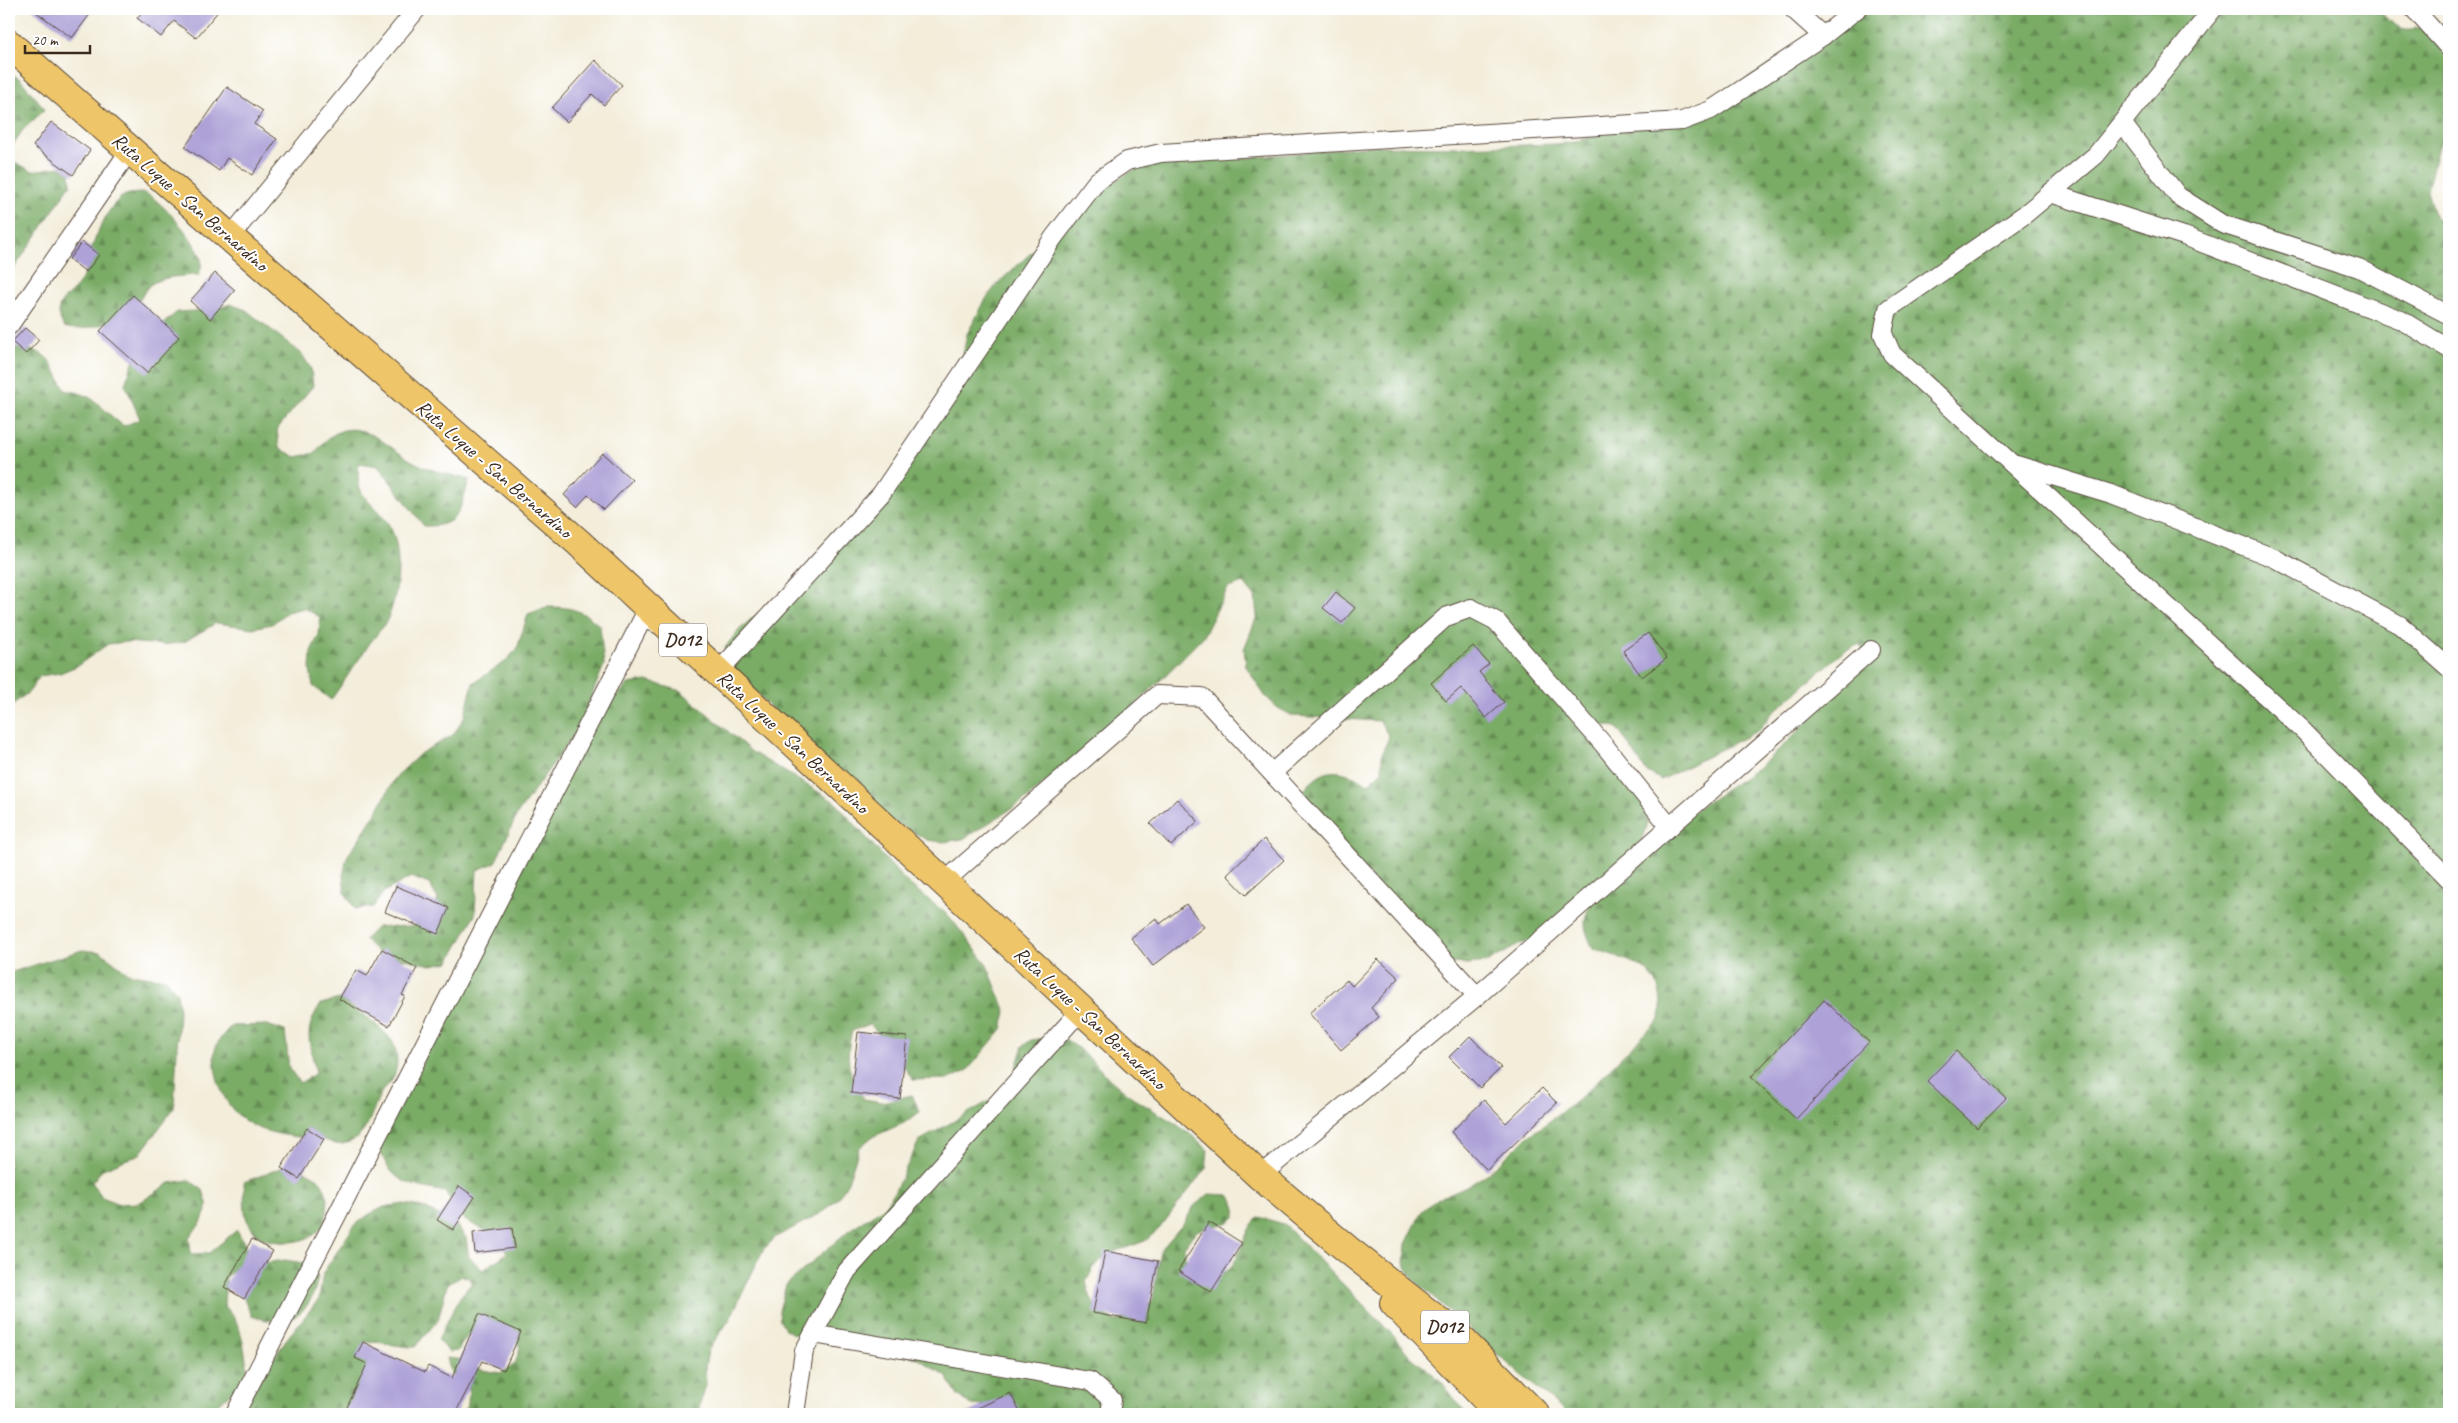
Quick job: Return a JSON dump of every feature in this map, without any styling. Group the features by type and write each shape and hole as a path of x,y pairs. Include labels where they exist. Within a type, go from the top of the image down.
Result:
{"main road":[{"name":"Ruta Luque - San Bernardino","path":"9,44 579,543 1260,1176 1347,1250"},
{"name":"D012","path":"1347,1250 1438,1351 1500,1414"},
{"name":"D012","path":"1347,1250 1460,1338 1535,1414"}],"street":[{"path":"230,237 417,9"},
{"path":"1793,9 1823,36"},
{"path":"718,672 881,494 1054,237 1097,181 1127,161 1162,153 1682,121 1711,110 1823,36 1857,9"},
{"path":"2213,9 2096,155 2024,215 1888,310 1883,334 1892,354 2304,731 2449,879"},
{"path":"2414,9 2449,48"},
{"path":"2122,123 2178,196 2222,224 2359,268 2449,315"},
{"path":"9,326 123,160 127,147"},
{"path":"2050,193 2184,236 2401,320 2449,349"},
{"path":"2012,463 2111,494 2274,558 2400,625 2449,668"},
{"path":"1272,773 1446,617 1471,608 1496,621 1604,745 1670,827"},
{"path":"235,1414 642,618 672,630"},
{"path":"1260,1176 1478,996 1871,650"},
{"path":"944,882 1157,695 1202,697 1478,996"},
{"path":"794,1414 804,1351 847,1271 1072,1020 1086,1015"},
{"path":"813,1334 1090,1381 1112,1400 1110,1414"}],"green space":[{"path":"1840,9 2377,9 2390,21 2402,28 2412,29 2434,24 2444,27 2449,32 2447,134 2438,146 2427,191 2435,218 2449,223 2449,1414 1569,1414 1521,1375 1413,1279 1404,1263 1406,1244 1422,1211 1437,1199 1471,1184 1487,1174 1529,1136 1578,1100 1660,1019 1661,1001 1658,987 1653,977 1634,963 1593,948 1585,928 1585,922 1595,897 1694,811 1758,768 1786,743 1867,660 1860,644 1844,651 1771,714 1759,730 1661,780 1646,771 1617,727 1599,725 1614,760 1642,796 1646,805 1648,814 1647,826 1642,841 1553,934 1520,944 1488,962 1469,964 1434,959 1419,948 1395,920 1368,873 1340,857 1311,829 1304,813 1302,793 1317,777 1332,772 1349,774 1368,784 1382,771 1382,754 1389,737 1380,721 1293,716 1278,708 1265,696 1246,666 1244,649 1257,616 1255,597 1244,583 1228,588 1203,637 1136,705 1024,801 963,839 944,842 927,840 897,823 864,809 731,665 725,648 737,632 750,620 820,570 957,387 967,334 986,299 997,284 1101,189 1151,160 1191,156 1248,158 1367,146 1460,147 1556,144 1575,142 1647,122 1685,118 1796,48"},
{"path":"9,72 20,79 45,109 22,131 9,151"},
{"path":"9,159 32,171 60,167 70,173 71,184 9,276"},
{"path":"133,193 145,193 168,212 191,239 201,258 199,275 169,278 153,283 129,310 102,324 83,329 64,327 60,318 60,305 82,279 95,238 104,220 120,198"},
{"path":"230,304 246,310 302,354 311,369 313,386 277,429 279,448 296,457 315,453 329,438 342,431 355,429 368,433 420,465 469,480 457,515 452,520 436,526 424,526 378,466 359,463 358,474 361,490 387,522 396,543 398,556 397,583 392,608 386,621 331,700 313,686 310,669 311,651 319,635 320,617 304,608 287,612 272,624 253,628 216,623 184,642 164,645 126,642 108,644 77,666 60,673 40,676 29,692 9,707 9,347 32,350 46,357 55,369 65,390 84,395 98,403 124,426 140,419 125,384 137,351 148,337 177,312 213,310"},
{"path":"548,607 576,610 588,616 600,626 604,665 583,717 574,734 518,813 495,863 477,870 475,915 449,962 431,965 378,953 365,939 377,927 415,926 432,919 438,899 429,884 411,877 384,892 373,907 355,909 345,893 343,876 347,857 377,811 395,778 421,753 453,735 464,718 473,683 505,662 517,649 528,614"},
{"path":"647,681 681,691 752,752 835,802 904,880 949,916 986,963 1006,1012 1002,1029 967,1071 949,1079 913,1080 893,1050 870,1024 852,1031 849,1067 854,1083 864,1099 882,1102 912,1095 920,1112 904,1123 872,1137 859,1148 848,1182 838,1198 825,1211 776,1237 763,1250 730,1319 708,1350 705,1368 706,1385 697,1414 461,1414 468,1405 469,1387 452,1376 447,1358 466,1360 482,1370 501,1373 515,1364 520,1348 513,1331 494,1328 474,1330 463,1341 458,1351 449,1352 438,1339 460,1297 471,1284 471,1279 462,1276 447,1285 438,1320 415,1347 364,1342 371,1387 354,1391 346,1414 238,1414 285,1341 319,1299 323,1273 354,1226 368,1215 384,1207 404,1204 422,1207 455,1223 466,1238 469,1257 483,1270 507,1253 499,1237 466,1221 445,1192 411,1184 396,1176 389,1169 379,1147 602,711 628,684"},
{"path":"82,950 101,952 130,974 166,979 177,993 179,1011 174,1108 140,1154 103,1169 92,1182 102,1197 120,1204 139,1203 170,1183 189,1180 203,1190 208,1206 201,1223 189,1237 191,1254 209,1253 237,1230 246,1246 242,1263 226,1277 224,1305 231,1313 242,1336 248,1372 238,1388 206,1414 9,1414 9,973"},
{"path":"339,999 378,1026 391,1039 396,1053 397,1066 395,1074 377,1100 363,1131 351,1141 337,1144 320,1139 270,1132 256,1127 243,1119 232,1109 223,1095 215,1068 215,1049 225,1032 231,1026 267,1025 285,1031 289,1068 300,1083 316,1073 309,1037 311,1022 315,1013 321,1004"},
{"path":"1059,1036 1085,1054 1120,1088 1188,1132 1208,1150 1206,1168 1159,1229 1145,1241 1111,1253 1095,1265 1086,1282 1092,1301 1098,1310 1115,1321 1143,1315 1153,1300 1160,1251 1184,1223 1194,1206 1209,1194 1229,1195 1235,1206 1236,1213 1233,1219 1195,1232 1184,1247 1186,1265 1211,1278 1227,1270 1234,1263 1246,1235 1259,1217 1284,1224 1391,1333 1410,1356 1441,1381 1466,1414 1026,1414 1008,1407 971,1405 957,1394 947,1377 917,1358 879,1348 793,1334 785,1329 780,1321 779,1311 786,1285 849,1230 882,1209 894,1193 919,1141 998,1096 1012,1081 1023,1046 1031,1040"},
{"path":"281,1168 309,1173 321,1182 324,1188 327,1201 325,1222 317,1233 309,1238 279,1242 261,1238 255,1233 247,1220 244,1182"},
{"path":"285,1260 304,1263 318,1277 310,1301 296,1316 287,1319 277,1321 265,1320 252,1316 244,1299 245,1282 265,1263"}],"building":[{"path":"32,9 94,9 72,38"},
{"path":"145,9 220,9 196,38 174,21 161,37 137,18"},
{"path":"595,60 622,85 604,105 592,94 567,122 552,108"},
{"path":"227,87 263,111 254,124 277,139 252,175 227,158 219,171 185,147"},
{"path":"51,122 90,150 73,175 33,146"},
{"path":"82,242 99,255 86,272 69,259"},
{"path":"215,273 235,290 210,319 190,301"},
{"path":"133,295 179,337 147,373 100,331"},
{"path":"25,328 39,340 26,354 12,342"},
{"path":"602,453 632,480 604,510 588,495 577,507 564,495"},
{"path":"1336,592 1355,608 1342,623 1323,608"},
{"path":"1648,633 1667,658 1642,677 1623,651"},
{"path":"1473,646 1489,664 1479,672 1504,702 1486,718 1461,688 1446,701 1431,683"},
{"path":"1177,799 1198,821 1171,846 1150,824"},
{"path":"1264,839 1284,860 1246,895 1227,875"},
{"path":"396,886 449,908 438,934 385,912"},
{"path":"1186,904 1204,927 1153,966 1131,938 1156,918 1160,924"},
{"path":"382,949 417,968 402,995 405,996 389,1026 339,999 356,970 367,976"},
{"path":"1378,959 1399,978 1371,1008 1379,1017 1341,1050 1309,1013 1347,980 1352,986"},
{"path":"1824,1000 1869,1042 1796,1119 1751,1077"},
{"path":"858,1032 907,1037 900,1099 851,1093"},
{"path":"1470,1036 1501,1068 1480,1088 1449,1057"},
{"path":"1956,1051 2006,1098 1977,1128 1927,1081"},
{"path":"1542,1088 1557,1103 1487,1170 1451,1132 1484,1100 1506,1123"},
{"path":"307,1128 324,1139 299,1179 281,1168"},
{"path":"459,1186 475,1197 453,1230 437,1220"},
{"path":"1209,1222 1242,1243 1211,1292 1178,1271"},
{"path":"512,1228 515,1248 475,1253 473,1233"},
{"path":"252,1239 273,1251 244,1299 224,1287"},
{"path":"1105,1251 1158,1261 1146,1323 1093,1313"},
{"path":"479,1314 521,1332 504,1370 482,1361 455,1414 344,1414 367,1364 355,1358 363,1342 425,1372 428,1366 452,1378"},
{"path":"1010,1393 1021,1414 965,1414"}]}
